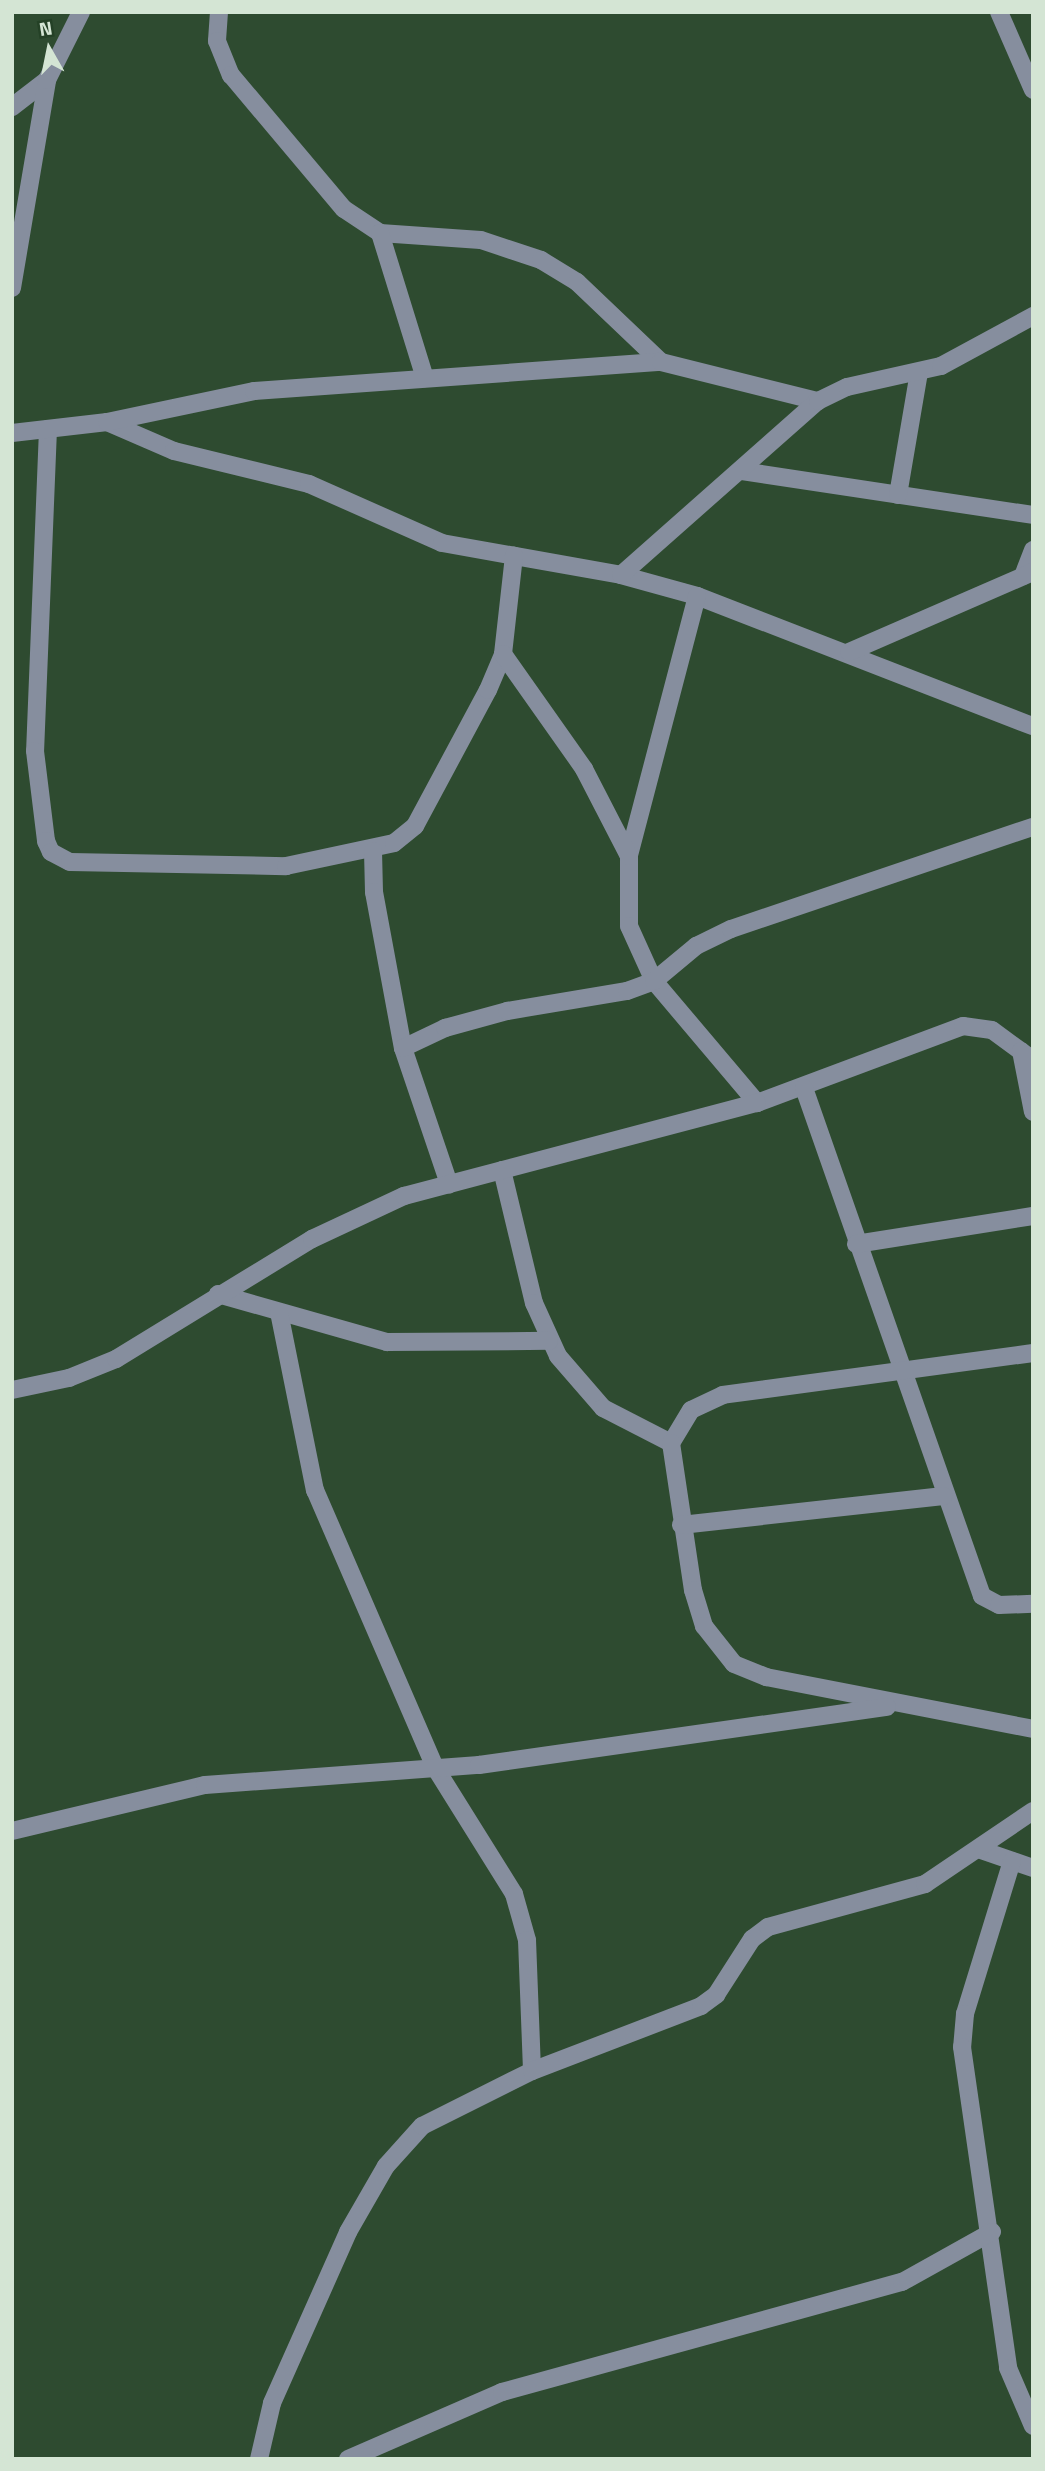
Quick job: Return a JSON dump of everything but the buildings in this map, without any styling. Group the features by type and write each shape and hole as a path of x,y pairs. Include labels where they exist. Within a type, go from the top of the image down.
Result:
{"street":[{"path":"12,288 47,80 80,12"},
{"path":"219,12 217,41 230,75 344,209 380,233 481,240 541,260 577,282 661,362"},
{"path":"999,12 1033,90"},
{"path":"12,107 47,80"},
{"path":"380,233 425,378"},
{"path":"621,575 742,471 818,401 847,387 941,366 1033,316"},
{"path":"12,433 107,422 254,391 661,362 818,401"},
{"path":"898,495 919,372"},
{"path":"107,422 174,451 309,484 442,543 621,575 697,596 849,652 1033,726"},
{"path":"48,429 33,690 51,852 70,862 229,867 373,850 415,826 503,654 513,556"},
{"path":"742,471 1033,514"},
{"path":"849,652 1028,574 1033,550"},
{"path":"697,596 629,856 629,926 654,981 757,1102"},
{"path":"503,654 584,769 629,856"},
{"path":"403,1048 445,1028 654,981 696,946 731,929 1033,827"},
{"path":"373,850 373,892 403,1048 449,1184"},
{"path":"12,1390 69,1378 116,1359 218,1294 312,1239 404,1196 804,1088 963,1026 992,1030 1027,1056 1033,1112"},
{"path":"804,1088 943,1496 982,1596 988,1603 1033,1604"},
{"path":"502,1170 549,1341 579,1387 603,1408 671,1443"},
{"path":"856,1244 1033,1216"},
{"path":"218,1294 387,1342 549,1341"},
{"path":"279,1312 315,1490 436,1769 514,1894 522,1919 532,2071"},
{"path":"1033,1353 723,1395 691,1410 671,1443 681,1525 704,1626 734,1664 766,1677 1033,1729"},
{"path":"681,1525 943,1496"},
{"path":"12,1831 205,1785 436,1769 903,1704"},
{"path":"259,2459 272,2403 348,2232 386,2166 422,2126 532,2071 701,2006 716,1995 752,1939 768,1927 891,1898 981,1850 1033,1811"},
{"path":"981,1850 1033,1868"},
{"path":"1012,1861 965,2014 962,2047 992,2232 1008,2368 1033,2426"},
{"path":"348,2459 502,2392 902,2282 992,2232"}]}
